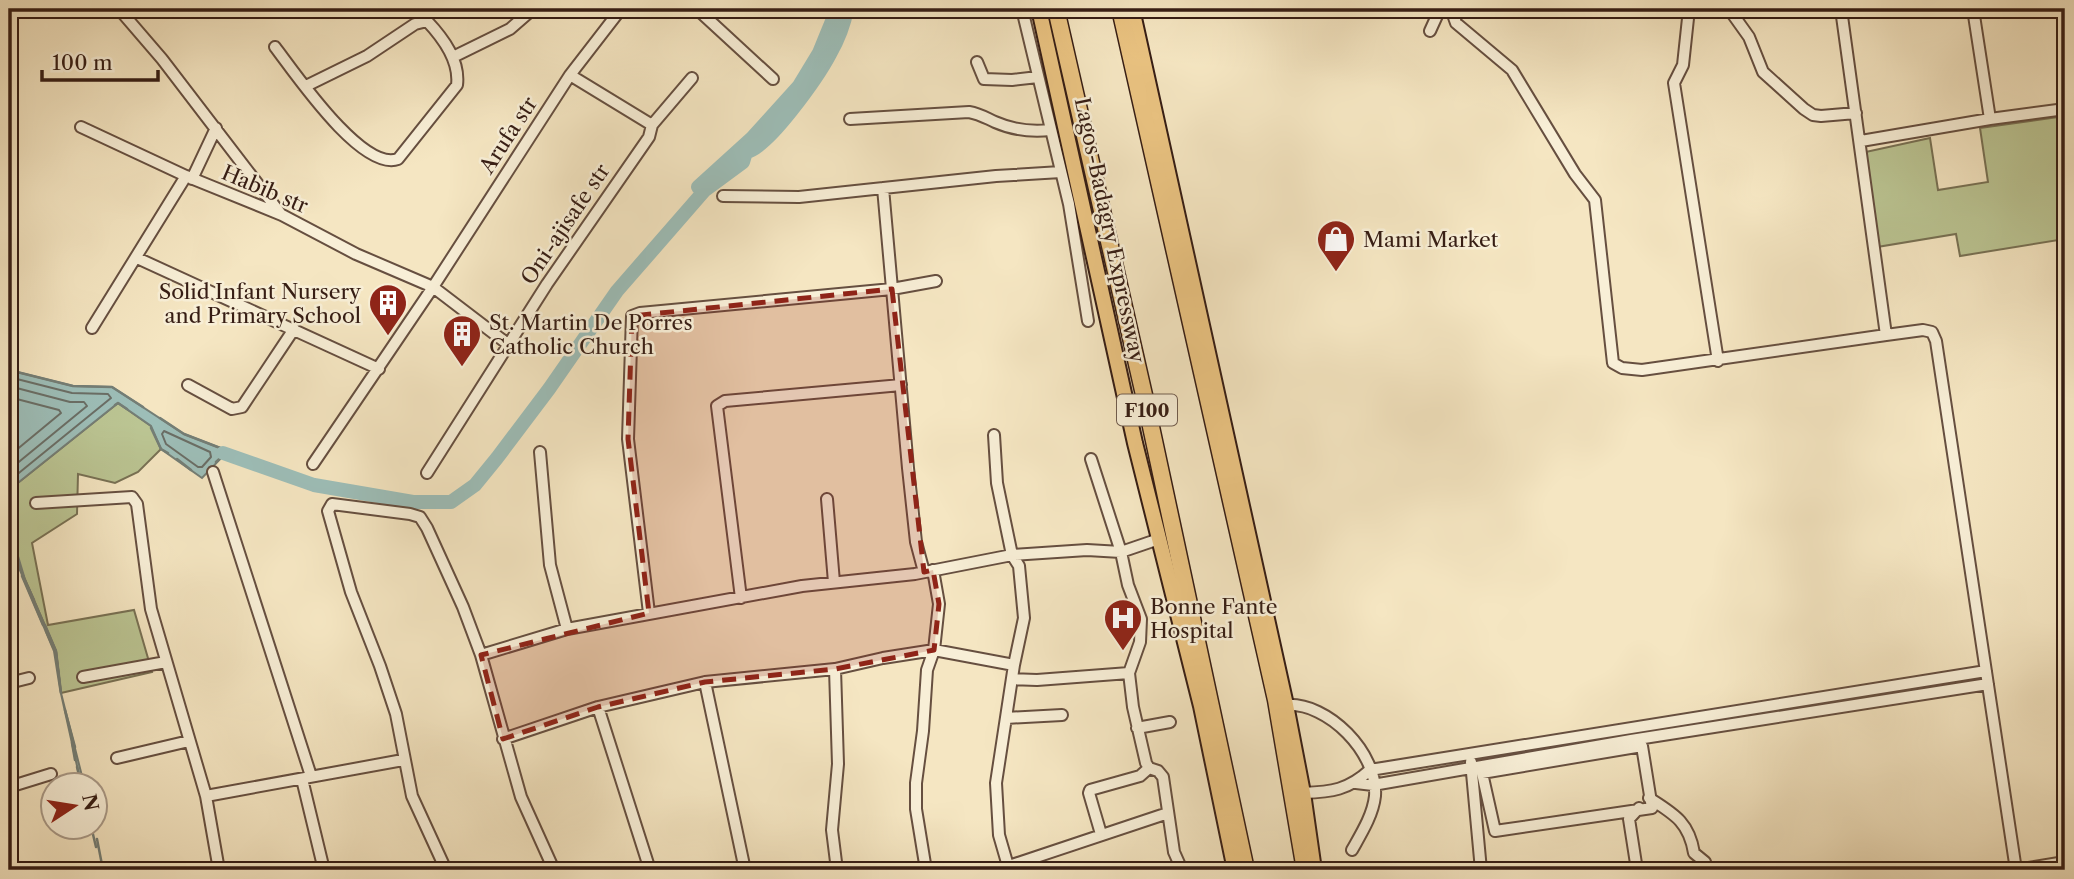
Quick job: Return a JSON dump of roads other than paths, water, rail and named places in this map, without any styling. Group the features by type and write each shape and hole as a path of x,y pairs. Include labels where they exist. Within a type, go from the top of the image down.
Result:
{"highway":[{"name":"Lagos-Badagry Expressway","path":"1056,9 1147,408 1234,812 1236,870"},
{"name":"F100","path":"1120,9 1281,702 1305,870"},
{"path":"1201,706 1212,732 1234,812"}],"main road":[{"name":"Lagos-Badagry Expressway","path":"1039,9 1135,443 1201,706 1236,870"},
{"path":"1132,9 1281,702 1303,793 1314,870"}],"street":[{"path":"119,9 216,128 282,215"},
{"path":"453,57 510,29 533,9"},
{"name":"Arufa str","path":"313,464 379,369 570,75 621,9"},
{"path":"697,9 773,79"},
{"path":"1022,9 1069,204 1088,321"},
{"path":"1430,31 1440,9"},
{"path":"1451,9 1456,23 1512,70 1575,174 1595,200 1610,349 1614,363 1632,371 1923,330 1931,332 1936,341 2016,870 2065,862"},
{"path":"1689,9 1683,65 1674,83 1718,361"},
{"path":"1729,9 1749,37 1763,72 1804,109 1813,115 1821,116 1856,113"},
{"path":"1841,9 1886,335"},
{"path":"1973,9 1990,118"},
{"path":"275,47 306,86 345,134 377,158 389,162 398,159 457,85 458,71 453,57 427,22 415,24 367,56 306,86"},
{"path":"977,62 984,79 1038,77"},
{"path":"570,75 652,125"},
{"name":"Oni-ajisafe str","path":"427,473 547,284 649,137 652,125 692,78"},
{"path":"1861,141 1990,118 2065,108"},
{"path":"850,119 969,112 1015,129 1031,132 1050,130"},
{"name":"Habib str","path":"81,127 189,178 282,215 356,254 433,287"},
{"path":"92,328 189,178 216,128"},
{"path":"723,196 799,197 1061,172"},
{"path":"883,188 916,542 939,604 934,650 928,670 916,783 916,809 926,870"},
{"path":"137,258 379,369"},
{"path":"649,613 628,439 632,316 639,313 892,289 936,281"},
{"path":"433,287 509,345"},
{"path":"188,384 232,409 242,407 293,329"},
{"path":"741,598 717,406 724,401 901,385"},
{"path":"995,435 997,483 1012,555 1019,566 1024,618 998,765 996,808 1003,868 1168,813"},
{"path":"540,452 550,565 567,629"},
{"path":"1091,459 1121,552 1128,585 1139,609 1142,629 1140,642 1129,673 1137,728 1149,768 1163,776 1174,852 1182,870"},
{"path":"213,472 306,778 324,870"},
{"path":"36,503 132,497 137,504 151,609 206,796 219,870"},
{"path":"827,499 834,582"},
{"path":"446,870 412,796 396,714 351,592 328,511 332,504 420,517 463,607 481,654 521,797 554,870"},
{"path":"481,654 567,629 649,613 834,582 928,571 1012,555 1087,550 1121,552 1159,539"},
{"path":"503,739 598,707 705,682 835,669 934,650 1014,665"},
{"path":"83,677 166,662"},
{"path":"835,669 838,764 832,830 837,870"},
{"path":"1356,783 1373,785 1986,671"},
{"path":"1012,679 1037,680 1129,673"},
{"path":"9,683 29,678"},
{"path":"705,682 745,870"},
{"path":"1474,765 1988,684"},
{"path":"1281,702 1296,704 1328,717 1355,740 1370,770 1375,795 1370,814 1352,850"},
{"path":"598,707 650,870"},
{"path":"1006,718 1062,715"},
{"path":"1137,728 1170,722"},
{"path":"1631,740 1649,798 1680,821 1691,836 1694,853 1705,862 1707,870"},
{"path":"117,758 189,741"},
{"path":"1303,793 1332,792 1356,783 1370,770 1474,765 1642,746 1652,808 1494,831 1474,765"},
{"path":"206,796 403,760"},
{"path":"1474,765 1481,870"},
{"path":"1101,834 1090,790 1140,776 1149,768"},
{"path":"9,787 38,778"},
{"path":"1637,870 1629,819 1649,798"}],"water":[{"path":"9,370 73,386 112,387 184,434 228,451 202,478 161,449 151,426 118,403 9,490"},
{"path":"9,527 20,568 56,651 61,693 80,770 78,770 60,689 54,651 9,544"}],"waterway":[{"path":"698,187 752,138 799,86 819,53 837,9"},
{"path":"223,453 314,485 413,502 451,502 475,485 549,389 617,291 705,190 743,162 746,152 767,138 792,110 833,49 847,9"},
{"path":"9,370 73,386 112,387 143,407"},
{"path":"115,405 118,403 127,409"},
{"path":"160,418 184,434 228,451 216,462"},
{"path":"151,428 161,449 168,453"},
{"path":"177,459 191,470"},
{"path":"9,527 24,577"},
{"path":"9,544 18,567"},
{"path":"22,576 43,625"},
{"path":"28,587 34,600"},
{"path":"45,625 56,651 61,693"},
{"path":"46,631 53,647"},
{"path":"65,710 75,747"},
{"path":"72,743 75,760"},
{"path":"94,840 96,847"},
{"path":"97,840 103,870"}],"place":[{"name":"Mami Market","path":"1336,273"},
{"name":"Solid Infant Nursery and Primary School","path":"388,337"},
{"name":"St. Martin De Porres Catholic Church","path":"462,368"},
{"name":"Bonne Fante Hospital","path":"1123,652"}]}
